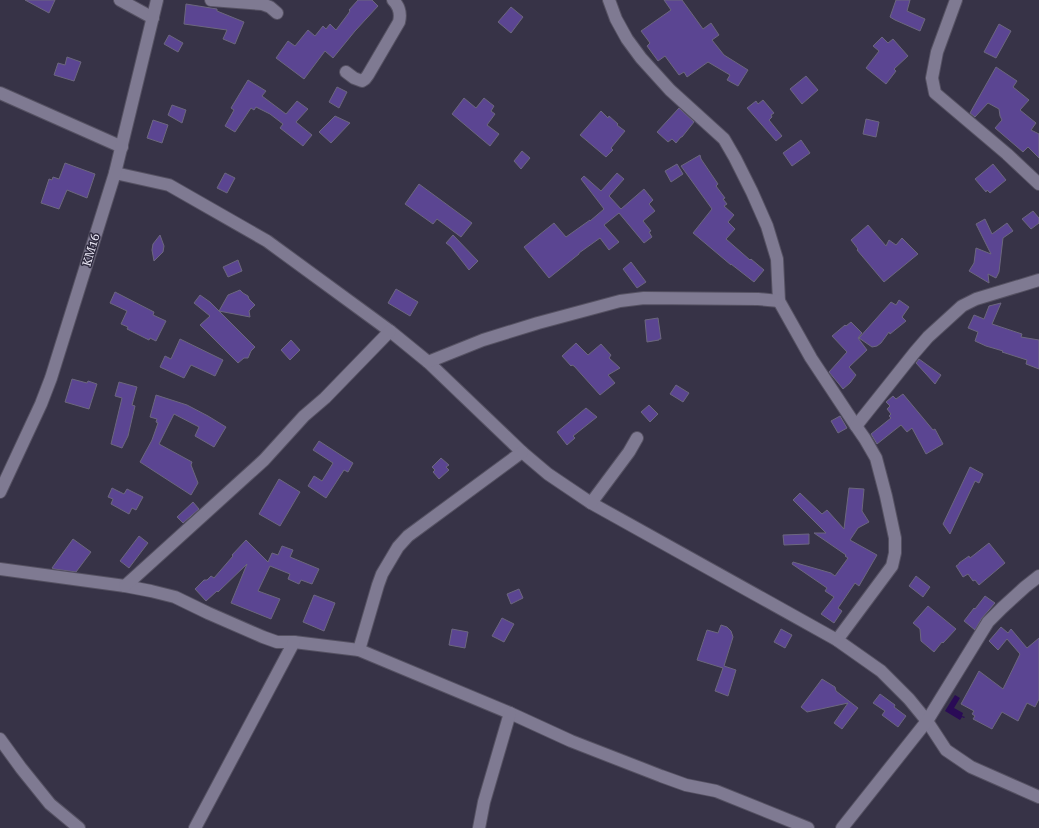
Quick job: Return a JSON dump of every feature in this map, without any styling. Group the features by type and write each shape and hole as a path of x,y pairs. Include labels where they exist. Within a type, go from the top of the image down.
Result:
{"street":[{"path":"120,0 153,18"},
{"name":"KM16","path":"0,492 41,404 51,378 115,173 157,0"},
{"path":"211,0 262,4 270,7 277,13"},
{"path":"346,72 354,78 362,81 368,75 399,22 400,17 398,6 393,0"},
{"path":"609,0 616,19 641,58 670,90 724,139 752,192 767,226 777,260 779,301 811,358 876,458 895,538 895,553 892,566 837,640"},
{"path":"956,0 937,52 932,78 936,93 1007,154 1039,184"},
{"path":"0,93 122,147"},
{"path":"115,173 169,185 267,241 390,331 428,362 522,452 548,474 591,503 837,640 881,671 909,698 927,721 946,750 971,767 1039,797"},
{"path":"856,426 923,342 962,306 976,299 1039,280"},
{"path":"428,362 483,340 538,323 620,301 644,298 779,301"},
{"path":"125,586 264,460 304,416 325,398 390,331"},
{"path":"591,503 629,452 637,438"},
{"path":"360,650 378,585 386,567 398,547 408,536 522,452"},
{"path":"0,569 151,591 175,597 208,613 277,642 294,642 360,650 572,741 686,785 716,791 808,828"},
{"path":"842,828 927,721 988,622 1026,586 1039,576"},
{"path":"195,828 294,642"},
{"path":"480,828 484,802 510,714"},
{"path":"0,739 50,804 79,828"}],"shaded area":[{"path":"955,695 960,698 954,708 963,713 962,716 965,717 962,717 960,720 945,711"}],"building":[{"path":"25,0 55,0 49,13"},
{"path":"358,0 372,0 378,6 333,58 325,51 304,79 276,58 288,41 295,46 308,30 315,36 323,26 326,29 330,24 336,30 350,11 349,10"},
{"path":"664,0 682,0 703,29 711,23 719,35 712,40 724,55 748,70 738,86 727,80 730,75 708,62 687,77 684,72 679,75 665,56 658,61 647,46 650,43 641,31 671,10"},
{"path":"896,0 910,0 907,11 925,19 920,31 890,17"},
{"path":"186,4 217,9 217,11 244,22 235,44 223,39 227,30 184,24"},
{"path":"511,7 523,17 511,33 498,22"},
{"path":"999,24 1011,31 996,58 984,52"},
{"path":"169,35 183,43 178,52 164,44"},
{"path":"882,37 888,43 893,39 908,56 894,69 896,71 886,84 866,68 879,51 873,46"},
{"path":"67,57 81,62 74,81 54,75 58,63 65,65"},
{"path":"996,67 1017,81 1013,87 1029,100 1020,110 1036,123 1031,130 1039,134 1039,158 1028,147 1023,152 995,128 1002,120 999,109 988,103 975,117 970,113"},
{"path":"806,76 818,90 802,104 790,89"},
{"path":"248,80 266,91 262,96 286,114 297,101 308,109 296,122 312,135 303,146 280,128 283,124 270,114 256,107 254,110 251,108 235,132 225,126 234,110 231,108"},
{"path":"337,87 347,92 339,108 329,102"},
{"path":"464,98 476,108 484,98 494,106 491,111 495,114 487,125 499,134 490,146 452,114"},
{"path":"763,100 774,113 771,115 772,117 769,120 782,136 776,141 747,108 756,101 758,104"},
{"path":"172,105 186,110 182,123 168,115"},
{"path":"679,108 694,122 676,143 672,139 668,142 657,132"},
{"path":"601,111 608,118 609,116 625,131 611,148 613,150 606,157 580,135"},
{"path":"335,116 350,123 331,143 319,132"},
{"path":"866,119 879,122 876,137 863,134"},
{"path":"153,120 168,125 162,143 147,138"},
{"path":"801,140 810,153 792,166 783,153"},
{"path":"522,151 530,158 521,169 514,161"},
{"path":"700,155 701,159 718,184 716,186 725,198 723,199 727,204 724,206 734,215 728,222 735,229 726,239 764,270 754,282 693,233 712,209 681,166"},
{"path":"65,163 95,174 87,198 67,190 59,209 41,203 49,179 52,180 53,177 59,179"},
{"path":"677,164 683,174 671,182 665,171"},
{"path":"993,164 1006,180 990,193 987,190 986,192 975,179"},
{"path":"225,173 235,178 227,193 217,188"},
{"path":"617,173 624,179 609,196 621,209 644,189 653,200 649,204 655,211 643,221 651,231 649,232 652,237 644,243 619,213 604,225 619,242 609,250 600,238 549,278 524,247 554,223 566,237 590,221 604,209 581,179 584,176 601,191"},
{"path":"419,184 472,223 461,237 437,219 433,224 405,204"},
{"path":"1033,211 1039,218 1039,223 1031,229 1022,219"},
{"path":"985,219 992,234 1007,223 1013,231 1003,238 999,272 996,278 988,274 989,283 969,271 974,263 976,248 991,254 976,224"},
{"path":"868,225 886,246 889,240 896,245 902,238 918,254 884,282 857,250 858,249 851,240"},
{"path":"160,235 164,246 163,252 154,261 152,250 153,244"},
{"path":"453,235 478,261 469,270 451,247 446,243"},
{"path":"238,260 242,271 228,277 223,267"},
{"path":"631,262 646,282 637,288 623,269"},
{"path":"396,289 418,302 410,316 388,303"},
{"path":"240,290 248,296 255,305 249,311 250,317 219,311 228,295"},
{"path":"115,292 154,312 153,315 166,321 156,341 150,338 149,340 127,329 128,327 121,324 127,311 110,303"},
{"path":"200,295 210,302 255,347 251,351 248,358 244,358 238,363 200,325 210,316 194,303"},
{"path":"899,300 909,307 902,317 906,321 890,334 889,332 877,346 872,347 859,338 891,302 896,305"},
{"path":"1001,303 992,324 1022,334 1021,337 1039,340 1039,369 1026,364 1027,360 975,341 978,332 968,328 974,315 984,319 989,306"},
{"path":"658,318 661,339 647,342 645,320"},
{"path":"851,322 862,333 858,338 867,350 849,367 856,375 843,389 829,372 847,352 832,336"},
{"path":"180,339 223,360 215,376 191,365 184,378 160,367 165,356 171,359"},
{"path":"291,340 300,350 290,360 281,350"},
{"path":"576,343 588,355 601,344 611,355 609,358 620,368 608,375 615,383 600,395 574,366 571,366 562,356"},
{"path":"919,359 941,375 935,384 916,363"},
{"path":"72,379 97,384 89,409 65,402"},
{"path":"119,382 137,387 132,405 135,406 128,436 122,448 111,444 122,398 115,396"},
{"path":"676,385 689,393 683,402 670,394"},
{"path":"903,394 933,430 935,429 943,444 926,454 912,428 907,432 901,425 877,444 871,434 891,418 889,416 891,414 887,409 890,406 886,402 893,396 896,399"},
{"path":"156,395 187,405 226,427 214,447 195,436 199,427 174,414 159,444 192,462 191,465 198,483 191,495 140,462 152,440 158,423 156,422 157,419 150,417"},
{"path":"649,405 658,414 650,422 641,412"},
{"path":"586,408 597,417 573,436 575,438 567,445 557,432"},
{"path":"840,416 847,428 838,433 831,421"},
{"path":"319,441 353,463 348,472 344,470 326,498 308,486 314,476 322,481 333,463 313,450"},
{"path":"441,458 449,465 446,467 449,470 439,479 433,472 435,470 432,467"},
{"path":"970,467 983,474 979,483 975,481 950,534 943,524"},
{"path":"279,479 300,492 280,526 259,514"},
{"path":"112,488 124,494 127,489 143,497 136,510 132,508 129,514 111,504 113,499 108,497"},
{"path":"849,488 864,489 862,511 869,522 858,528 850,540 877,555 859,586 855,583 838,608 842,611 834,623 821,614 834,597 825,591 827,588 792,564 793,562 831,573 835,576 848,558 845,556 846,555 814,533 826,533 793,500 800,493 822,514 827,510 844,529"},
{"path":"193,502 199,509 183,523 177,517"},
{"path":"809,534 809,544 784,545 783,535"},
{"path":"139,536 148,543 129,568 120,561"},
{"path":"73,539 91,552 76,572 52,568"},
{"path":"246,540 268,562 272,553 278,555 282,546 293,550 290,557 319,569 312,584 301,580 299,584 288,579 290,574 270,566 258,591 280,599 271,619 231,603 247,564 218,592 217,591 206,601 195,589 204,580 207,580 211,576 214,578"},
{"path":"989,543 1005,563 979,585 975,580 973,581 968,574 963,577 956,566 969,556 970,558"},
{"path":"916,576 930,587 923,597 909,586"},
{"path":"519,589 523,598 511,604 507,594"},
{"path":"314,595 335,603 324,631 303,622"},
{"path":"985,596 995,603 982,618 975,630 964,621"},
{"path":"928,606 956,629 934,652 921,641 920,629 913,623"},
{"path":"502,618 514,624 504,642 492,636"},
{"path":"721,625 727,627 731,631 733,637 724,666 736,670 728,696 715,691 723,668 697,660 707,630 718,633"},
{"path":"1001,627 1008,633 1011,629 1027,648 1039,638 1039,699 1035,707 1027,703 1018,721 1002,712 992,729 973,719 975,716 972,714 974,711 961,704 979,671 1003,689 1020,654 1007,639 998,650 989,641"},
{"path":"452,629 468,632 465,648 449,645"},
{"path":"781,629 792,635 785,648 774,642"},
{"path":"822,679 835,687 836,691 858,708 842,729 834,723 848,703 807,712 801,707"},
{"path":"880,694 895,705 894,707 906,716 898,727 882,715 885,711 873,703"}]}
